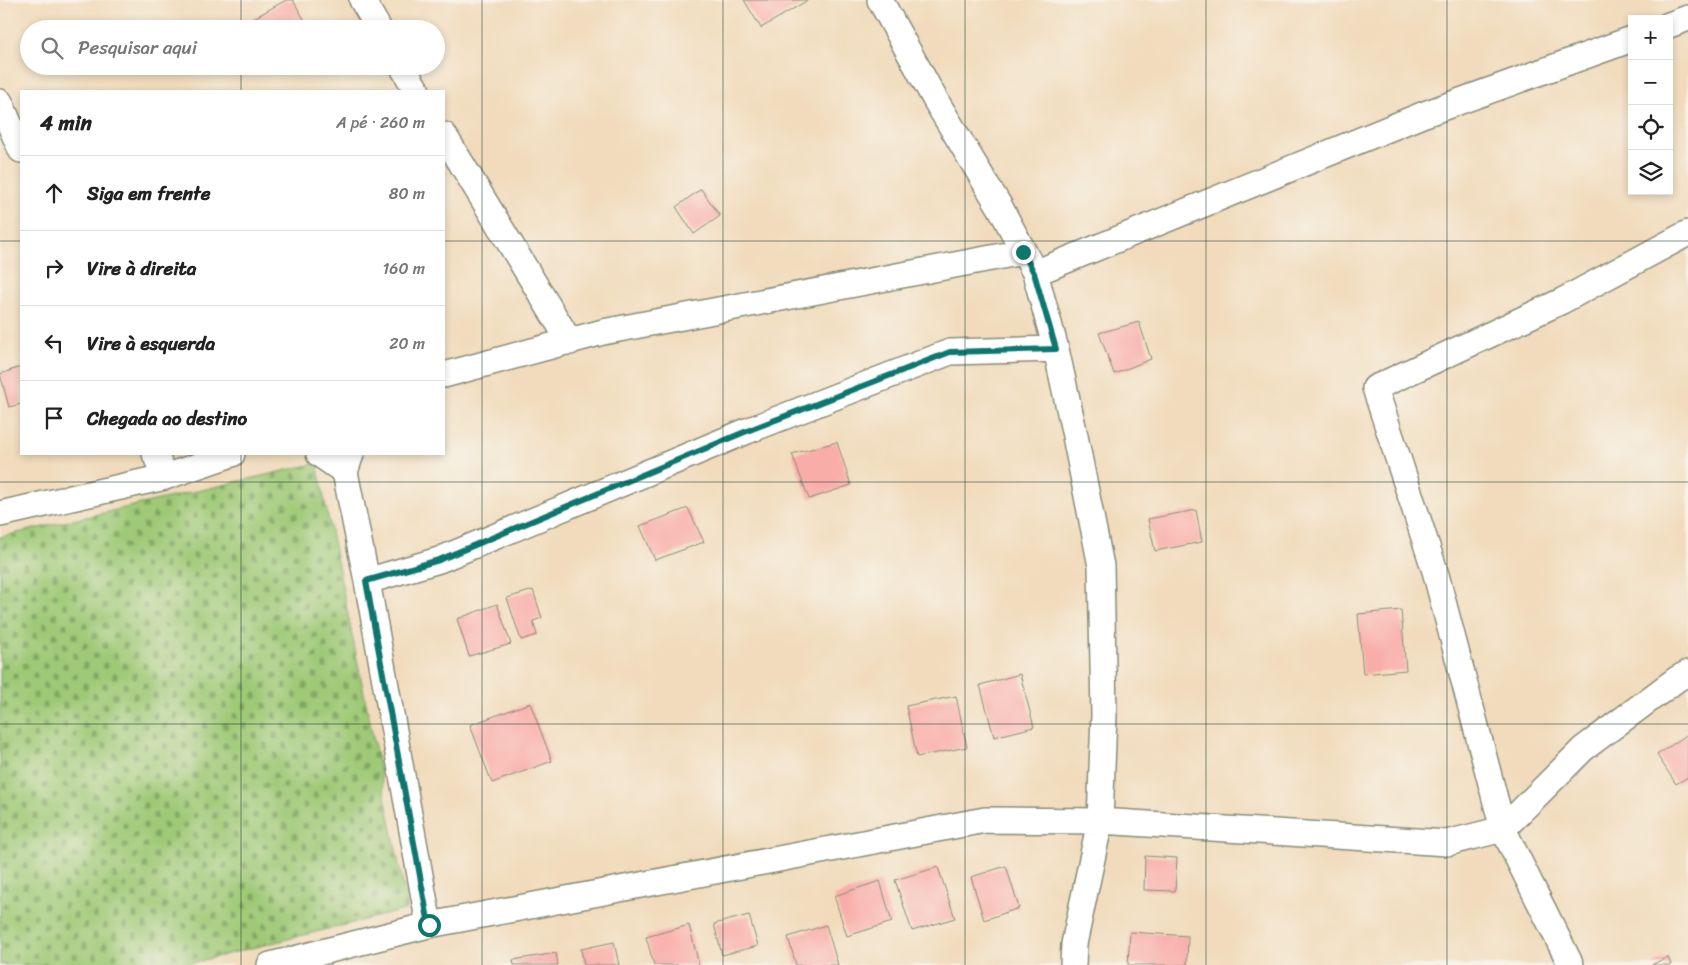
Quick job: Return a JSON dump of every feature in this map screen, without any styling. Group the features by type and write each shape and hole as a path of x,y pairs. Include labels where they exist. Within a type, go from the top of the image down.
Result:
{"street":[{"path":"362,0 374,20"},
{"path":"880,0 936,101 1000,207 1029,263 1056,349 1101,566 1104,715 1100,821 1074,944 1073,965"},
{"path":"1673,24 1688,18"},
{"path":"445,375 603,332 1029,263 1422,115 1628,40"},
{"path":"407,75 416,90"},
{"path":"0,102 20,148"},
{"path":"445,137 570,342"},
{"path":"1572,965 1503,829 1435,572 1375,388 1562,301 1688,233"},
{"path":"366,581 439,560 747,431 950,352 1056,349"},
{"path":"155,455 165,477"},
{"path":"0,514 165,477 229,455"},
{"path":"322,455 348,463 366,581 429,925"},
{"path":"270,965 429,925 985,820 1100,821 1447,843 1503,829 1583,749 1677,679 1688,673"}],"green space":[{"path":"317,463 408,909 184,965 0,965 0,537"}],"building":[{"path":"286,0 293,0 304,20 255,20 254,18"},
{"path":"744,0 808,0 761,28"},
{"path":"701,189 720,216 694,234 676,207"},
{"path":"1139,322 1151,359 1114,374 1099,333"},
{"path":"20,367 20,404 9,407 0,374"},
{"path":"837,442 851,485 809,499 792,454"},
{"path":"688,508 704,542 655,560 640,526"},
{"path":"1196,510 1202,542 1155,551 1148,519"},
{"path":"533,590 542,618 533,621 537,635 521,640 507,598"},
{"path":"497,604 511,644 469,656 457,619"},
{"path":"1401,610 1406,670 1363,674 1358,614"},
{"path":"1020,674 1034,727 994,737 980,685"},
{"path":"956,696 967,747 917,757 906,706"},
{"path":"530,703 552,761 492,783 470,725"},
{"path":"1688,734 1688,777 1676,784 1657,755"},
{"path":"1145,856 1177,858 1175,891 1144,890"},
{"path":"1006,866 1019,908 984,920 971,877"},
{"path":"938,867 955,918 912,931 895,880"},
{"path":"880,881 892,922 847,936 834,896"},
{"path":"749,915 758,946 722,955 714,924"},
{"path":"689,925 699,965 654,965 646,937"},
{"path":"826,925 838,965 796,965 788,937"},
{"path":"1130,932 1188,936 1187,965 1128,965"},
{"path":"614,942 619,965 584,965 581,949"},
{"path":"556,953 558,965 514,965 513,960"},
{"path":"1668,957 1671,965 1651,965"}],"route":[{"path":"429,925 366,581 439,560 747,431 950,352 1056,349 1034,273 1023,252"}]}
